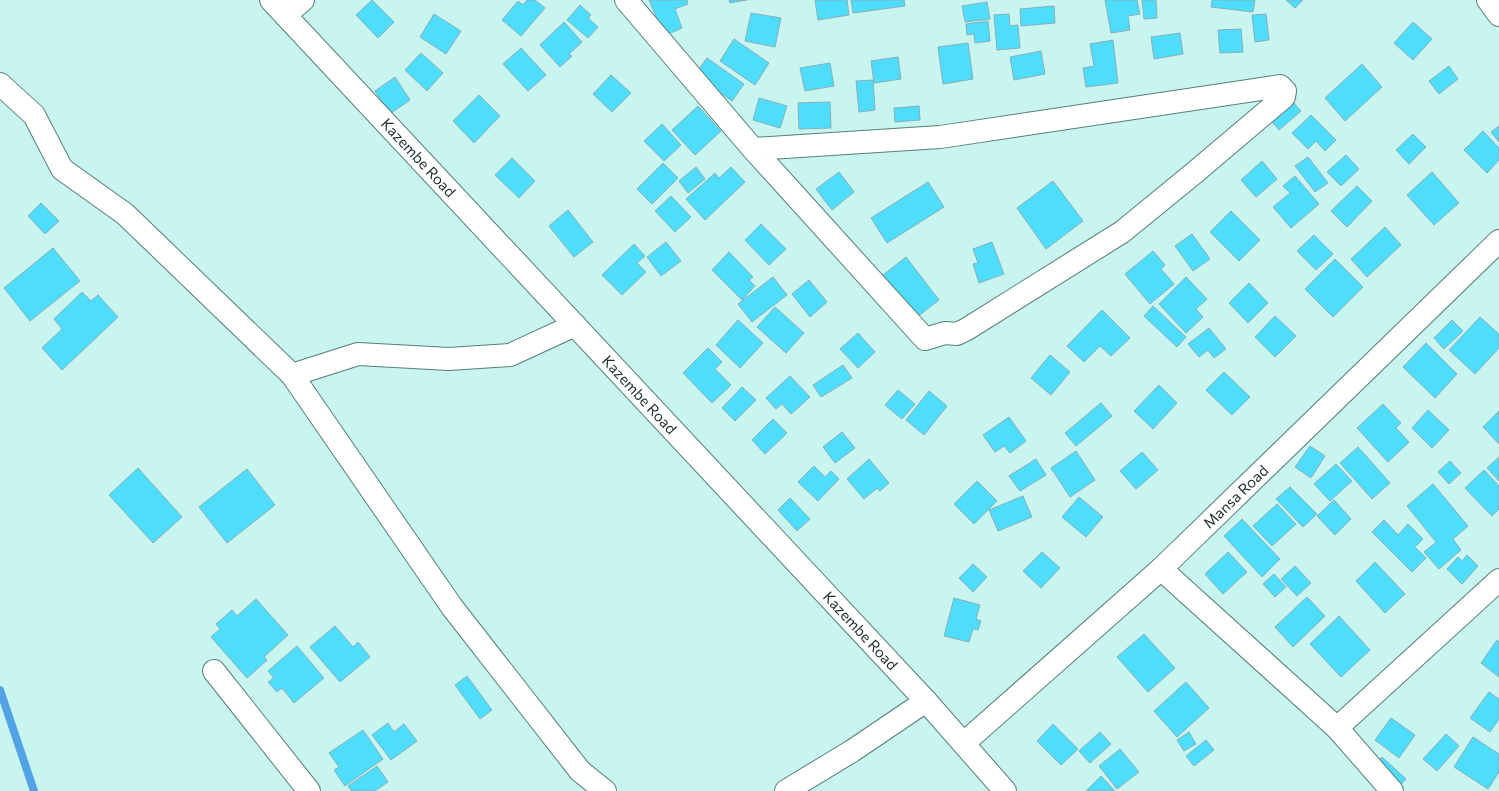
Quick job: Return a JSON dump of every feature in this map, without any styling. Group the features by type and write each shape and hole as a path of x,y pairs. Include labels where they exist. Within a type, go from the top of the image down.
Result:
{"street":[{"path":"278,7 303,0"},
{"path":"626,0 753,149 925,339 945,333 957,334 967,329 1122,232 1194,174 1284,97 1285,91 1280,86 940,137 753,149"},
{"path":"1488,0 1499,15"},
{"name":"Kazembe Road","path":"278,7 574,326 926,701 1005,791"},
{"path":"0,84 34,116 62,169 125,214 292,375 452,607 580,771 605,791"},
{"name":"Mansa Road","path":"964,743 1161,569 1499,241"},
{"path":"292,375 358,354 449,359 510,355 574,326"},
{"path":"1161,569 1338,728 1392,791"},
{"path":"1338,728 1499,580"},
{"path":"214,672 309,791"},
{"path":"786,791 852,751 926,701"}],"building":[{"path":"372,0 394,22 378,38 356,15"},
{"path":"527,0 535,0 545,8 521,36 502,20 518,1 523,5"},
{"path":"649,0 687,0 688,4 675,9 682,28 664,36"},
{"path":"729,0 747,0 730,3"},
{"path":"815,0 847,0 849,15 818,20"},
{"path":"851,0 904,0 905,6 853,13"},
{"path":"1105,0 1137,0 1140,14 1128,16 1130,30 1111,33"},
{"path":"1142,0 1156,0 1157,18 1144,19"},
{"path":"1212,0 1255,0 1253,12 1211,7"},
{"path":"1286,0 1303,0 1295,8"},
{"path":"987,2 990,19 965,22 962,6"},
{"path":"580,5 591,15 588,18 598,27 588,38 567,20"},
{"path":"1054,6 1055,23 1021,26 1020,9"},
{"path":"751,13 781,18 775,47 745,41"},
{"path":"434,14 461,31 446,54 420,37"},
{"path":"1009,14 1010,26 1018,25 1020,48 997,50 994,15"},
{"path":"1266,14 1269,40 1255,42 1252,15"},
{"path":"988,21 990,41 975,43 974,34 967,35 966,24"},
{"path":"564,22 582,42 569,54 572,56 560,67 540,45"},
{"path":"1413,22 1432,39 1413,60 1394,43"},
{"path":"1241,29 1243,52 1220,53 1218,30"},
{"path":"1180,33 1183,54 1154,59 1151,37"},
{"path":"734,39 769,63 755,85 720,61"},
{"path":"1113,40 1118,83 1086,87 1083,68 1094,66 1090,44"},
{"path":"968,43 973,79 943,84 938,47"},
{"path":"521,48 546,75 528,91 503,64"},
{"path":"1041,51 1045,74 1014,80 1010,57"},
{"path":"421,53 443,73 427,91 405,70"},
{"path":"898,57 901,79 874,83 871,61"},
{"path":"707,58 744,84 732,101 695,75"},
{"path":"830,63 834,86 805,91 800,68"},
{"path":"1362,64 1382,87 1345,121 1325,98"},
{"path":"1449,66 1458,79 1439,94 1429,81"},
{"path":"611,75 631,93 612,112 593,94"},
{"path":"395,77 410,100 390,114 375,91"},
{"path":"873,80 875,110 859,112 856,81"},
{"path":"479,95 500,116 474,143 453,121"},
{"path":"759,98 787,106 780,128 753,120"},
{"path":"1291,100 1301,111 1279,130 1269,118"},
{"path":"830,102 831,128 799,129 798,103"},
{"path":"698,106 721,131 695,155 672,130"},
{"path":"919,106 920,120 895,122 894,108"},
{"path":"1311,115 1336,140 1325,151 1316,141 1308,149 1292,133"},
{"path":"662,124 681,145 664,161 644,141"},
{"path":"1499,126 1499,142 1491,132"},
{"path":"1483,131 1499,148 1499,160 1487,173 1464,150"},
{"path":"1413,134 1426,147 1409,164 1396,150"},
{"path":"1346,155 1359,169 1341,186 1327,172"},
{"path":"1308,157 1328,183 1315,192 1295,166"},
{"path":"512,158 535,181 519,198 495,175"},
{"path":"1262,161 1277,179 1256,197 1241,180"},
{"path":"663,163 678,178 652,204 637,189"},
{"path":"696,167 705,179 688,193 679,181"},
{"path":"731,167 745,182 705,220 686,199 715,173 719,178"},
{"path":"839,172 854,192 832,210 816,189"},
{"path":"1432,172 1459,203 1434,225 1407,195"},
{"path":"1295,176 1319,204 1291,228 1273,207 1290,193 1283,186"},
{"path":"1053,181 1083,221 1046,249 1017,208"},
{"path":"928,182 944,207 887,243 871,218"},
{"path":"1357,186 1372,201 1347,227 1331,211"},
{"path":"671,196 691,217 675,232 655,211"},
{"path":"41,203 59,221 45,234 28,216"},
{"path":"568,210 593,242 574,257 549,226"},
{"path":"1231,211 1260,240 1239,261 1210,232"},
{"path":"761,224 786,249 769,265 745,240"},
{"path":"1385,227 1401,245 1367,277 1351,259"},
{"path":"1192,234 1210,259 1193,271 1175,246"},
{"path":"1314,235 1333,254 1316,270 1297,251"},
{"path":"666,242 681,261 661,276 647,257"},
{"path":"992,242 1004,274 979,283 973,264 978,263 973,249"},
{"path":"634,244 645,256 637,263 646,272 622,295 602,275"},
{"path":"53,248 80,281 30,321 4,288"},
{"path":"1153,251 1165,265 1161,269 1174,284 1150,304 1125,274"},
{"path":"729,252 753,277 749,280 755,286 742,300 712,270"},
{"path":"906,257 939,300 917,317 883,275"},
{"path":"1335,259 1363,287 1333,317 1305,289"},
{"path":"773,277 787,295 752,322 738,304"},
{"path":"1186,277 1207,299 1196,309 1203,317 1186,333 1159,304"},
{"path":"809,280 827,302 810,317 792,294"},
{"path":"1249,283 1268,303 1248,323 1229,303"},
{"path":"82,292 91,301 98,295 118,317 62,370 42,348 62,329 54,319"},
{"path":"1153,306 1186,337 1177,347 1144,316"},
{"path":"775,307 804,333 786,353 757,327"},
{"path":"1102,310 1130,338 1111,356 1100,346 1084,362 1067,346"},
{"path":"1275,316 1296,336 1275,357 1255,337"},
{"path":"1480,317 1499,334 1499,348 1475,374 1449,350"},
{"path":"738,320 763,343 740,368 716,345"},
{"path":"1452,320 1463,331 1444,349 1434,338"},
{"path":"1209,328 1226,349 1214,358 1208,350 1199,357 1188,344"},
{"path":"858,333 875,352 858,368 840,349"},
{"path":"1426,343 1457,374 1435,398 1403,367"},
{"path":"708,348 722,362 715,369 731,385 712,403 683,373"},
{"path":"1050,355 1070,372 1051,395 1031,378"},
{"path":"843,365 852,378 821,397 813,385"},
{"path":"1224,372 1250,397 1232,415 1206,390"},
{"path":"790,376 810,397 791,414 782,404 776,409 766,398"},
{"path":"1159,385 1177,403 1153,429 1134,411"},
{"path":"742,387 756,400 735,421 722,408"},
{"path":"898,390 915,404 902,419 885,405"},
{"path":"929,391 947,406 924,435 906,420"},
{"path":"1101,403 1112,416 1076,446 1065,433"},
{"path":"1383,404 1401,423 1396,428 1409,442 1388,462 1357,428"},
{"path":"1428,410 1449,430 1432,448 1412,428"},
{"path":"1499,411 1499,444 1483,427"},
{"path":"1009,417 1026,441 1010,453 1004,446 995,452 983,435"},
{"path":"773,419 787,433 765,454 752,440"},
{"path":"842,432 855,448 835,463 823,447"},
{"path":"1310,446 1325,456 1311,478 1295,467"},
{"path":"1358,447 1390,483 1372,499 1340,463"},
{"path":"1076,451 1095,480 1070,497 1051,468"},
{"path":"1142,452 1158,470 1136,489 1120,471"},
{"path":"1499,457 1499,481 1487,468"},
{"path":"869,459 889,483 880,491 877,488 864,499 847,479"},
{"path":"1036,459 1046,475 1020,491 1009,476"},
{"path":"1450,461 1461,473 1449,484 1438,472"},
{"path":"1336,464 1352,481 1330,501 1314,484"},
{"path":"814,466 825,477 831,471 839,479 818,501 798,482"},
{"path":"138,468 182,517 153,543 109,495"},
{"path":"247,469 275,505 227,543 199,507"},
{"path":"1484,470 1499,486 1499,509 1492,516 1465,488"},
{"path":"977,481 997,501 974,524 954,504"},
{"path":"1433,484 1468,526 1453,539 1461,550 1439,569 1424,552 1436,542 1407,506"},
{"path":"1290,487 1317,514 1303,527 1276,499"},
{"path":"1023,496 1032,517 998,531 989,510"},
{"path":"1079,497 1103,517 1086,537 1062,517"},
{"path":"790,498 810,519 797,531 778,510"},
{"path":"1334,500 1351,519 1335,535 1317,516"},
{"path":"1277,504 1296,524 1272,546 1253,526"},
{"path":"1242,519 1280,559 1262,577 1224,536"},
{"path":"1384,520 1398,535 1408,524 1423,539 1415,547 1426,558 1412,572 1372,532"},
{"path":"1042,552 1060,568 1041,588 1023,571"},
{"path":"1228,552 1247,572 1223,594 1205,574"},
{"path":"1467,555 1478,566 1462,584 1447,569 1458,557 1462,561"},
{"path":"1375,562 1405,594 1385,613 1356,581"},
{"path":"973,564 987,577 973,592 959,578"},
{"path":"1295,566 1311,583 1297,596 1281,579"},
{"path":"1274,574 1286,587 1275,597 1263,584"},
{"path":"1307,597 1325,616 1293,647 1275,627"},
{"path":"954,598 980,605 976,619 981,621 978,630 973,629 969,642 944,636"},
{"path":"256,599 288,635 264,657 267,660 247,678 211,637 220,629 216,624 232,610 237,616"},
{"path":"1339,616 1370,650 1341,677 1310,644"},
{"path":"335,626 353,647 358,642 370,657 340,682 310,647"},
{"path":"1144,634 1175,668 1148,692 1117,657"},
{"path":"1497,640 1499,642 1499,677 1481,663"},
{"path":"297,646 324,678 294,703 282,688 277,692 268,682 274,678 268,671"},
{"path":"467,676 492,710 480,719 455,685"},
{"path":"1186,682 1209,708 1177,737 1154,711"},
{"path":"1489,692 1499,699 1499,719 1490,732 1470,718"},
{"path":"1391,718 1415,735 1399,758 1375,740"},
{"path":"388,723 394,732 404,724 417,741 391,760 372,735"},
{"path":"1053,724 1078,749 1061,765 1037,741"},
{"path":"363,730 383,759 345,786 334,770 339,767 329,753"},
{"path":"1100,732 1111,744 1090,763 1079,751"},
{"path":"1189,732 1196,744 1184,751 1177,740"},
{"path":"1446,734 1459,746 1437,771 1423,759"},
{"path":"1473,737 1499,754 1499,772 1488,789 1454,767"},
{"path":"1206,740 1214,750 1194,766 1186,756"},
{"path":"1120,749 1139,772 1117,789 1099,766"},
{"path":"1382,757 1406,779 1396,790 1371,769"},
{"path":"377,766 388,782 375,791 352,791 348,786"},
{"path":"1101,776 1115,791 1086,791"}],"waterway":[{"path":"0,690 34,791"}]}
